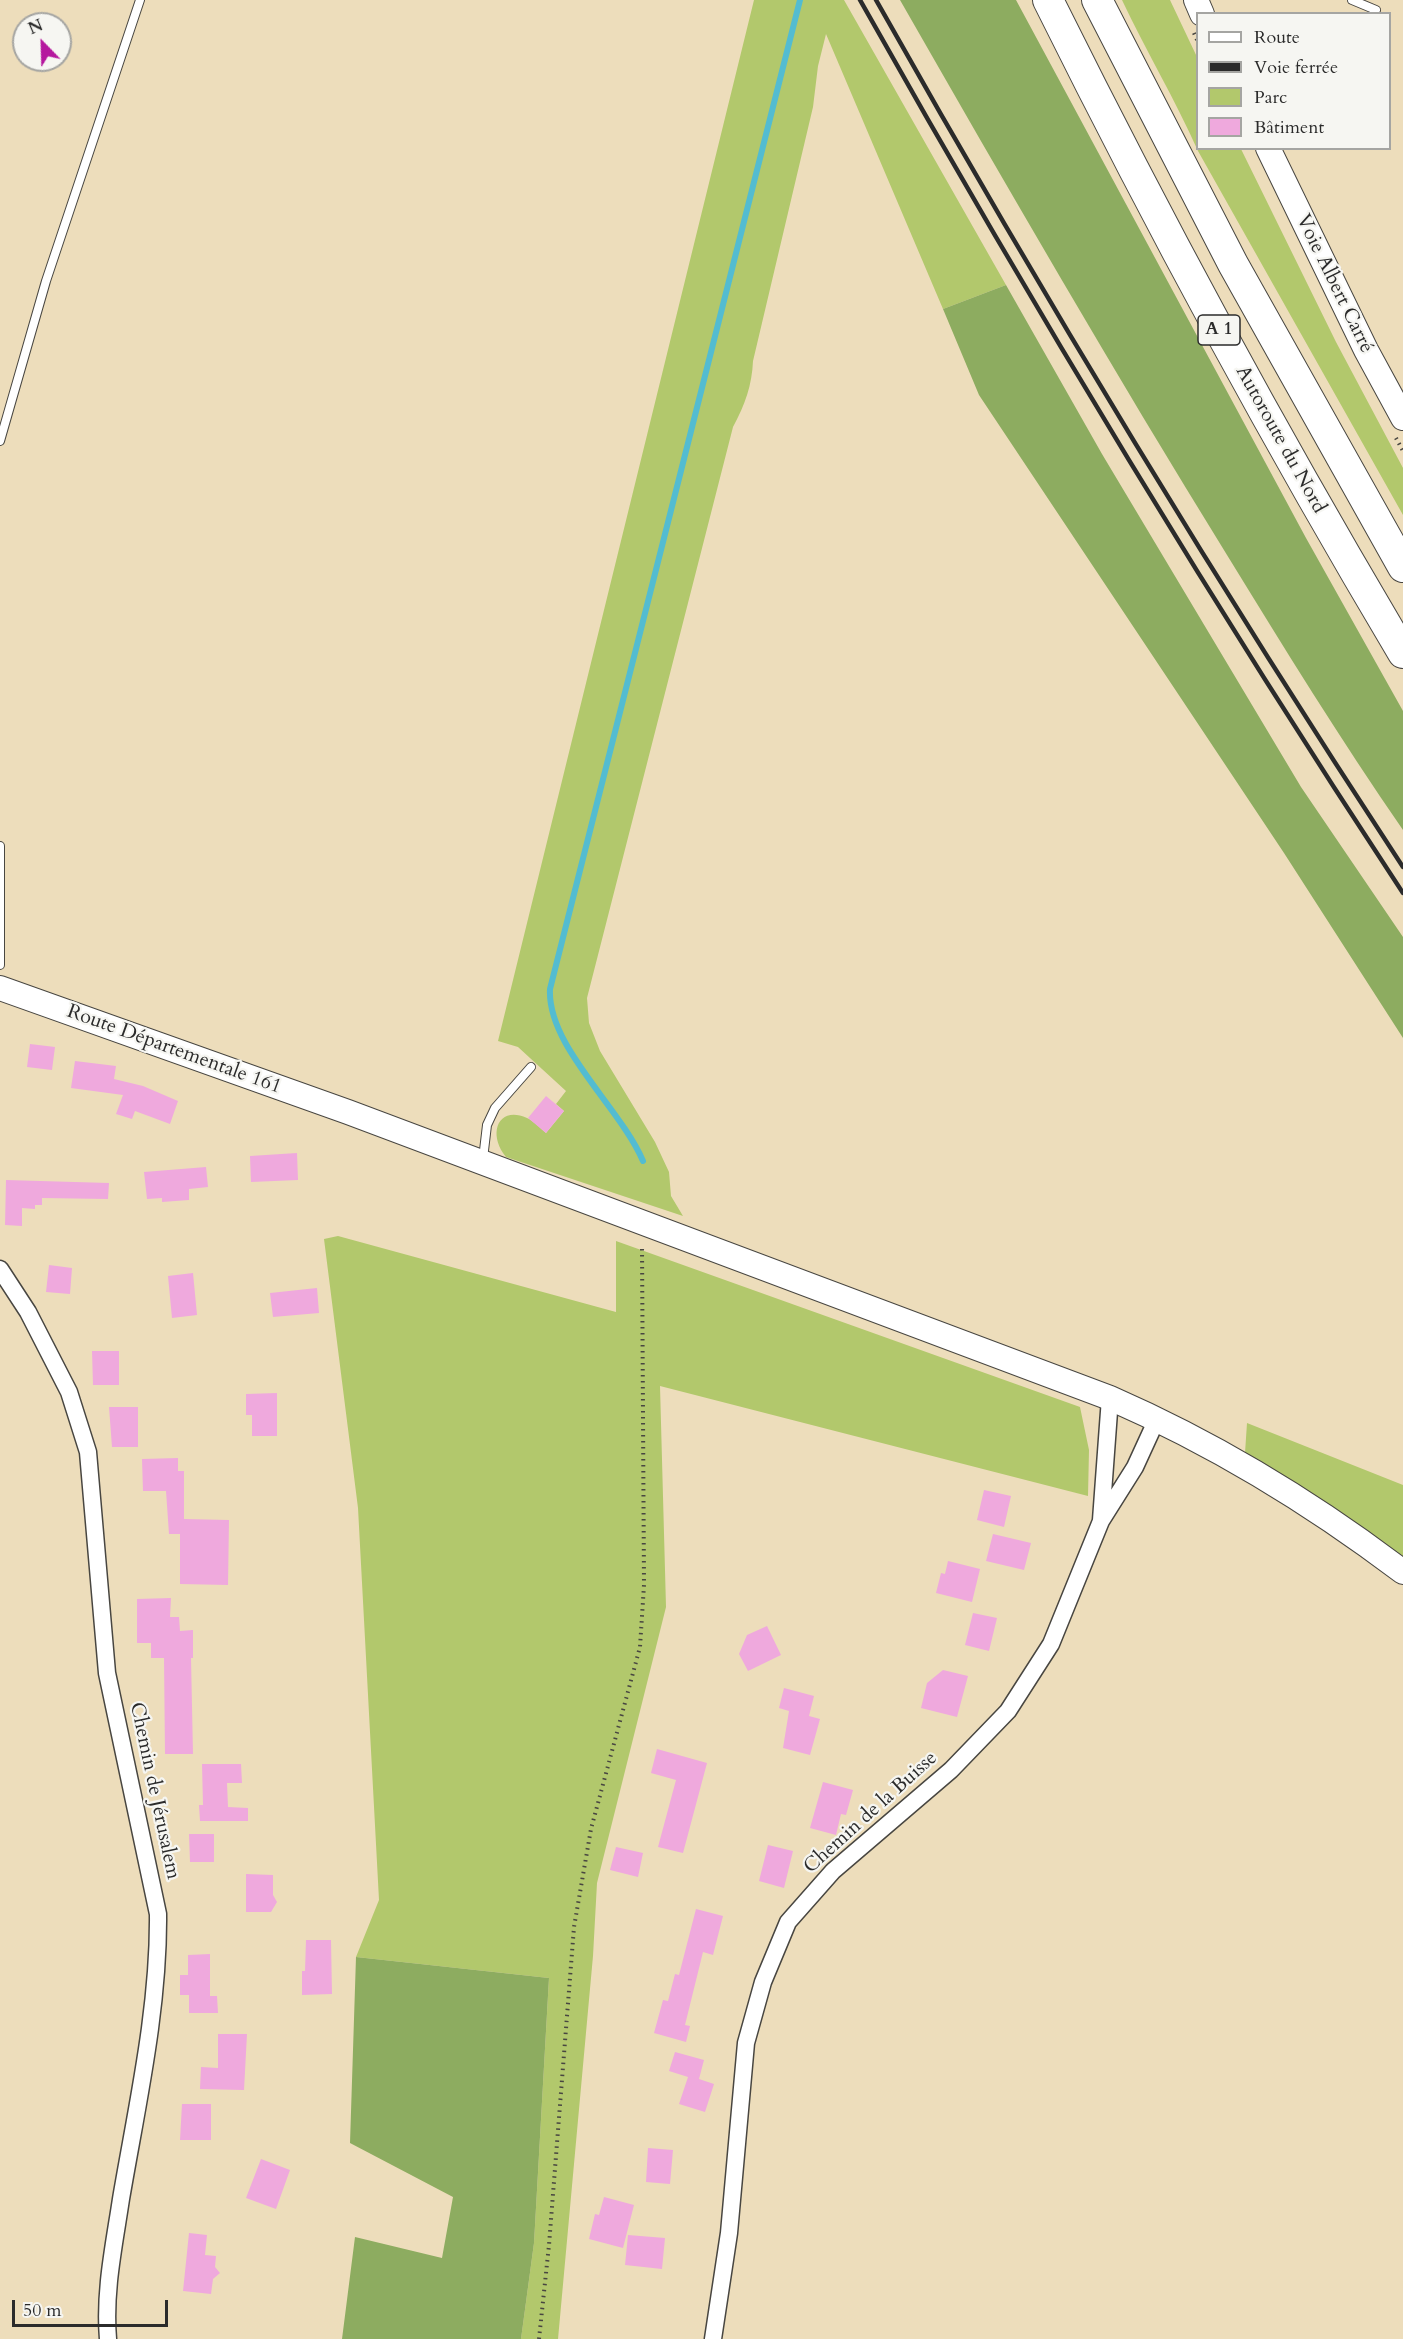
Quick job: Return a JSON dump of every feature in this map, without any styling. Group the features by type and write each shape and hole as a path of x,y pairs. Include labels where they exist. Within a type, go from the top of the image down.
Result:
{"highway":[{"name":"Autoroute du Nord","path":"1048,0 1201,297 1288,455 1403,653"},
{"name":"A 1","path":"1096,0 1233,264 1403,567"}],"street":[{"name":"Voie Albert Carré","path":"1269,150 1366,350 1403,418"},
{"name":"Route Départementale 161","path":"0,988 348,1112 1110,1398 1157,1419 1302,1501 1403,1572"},
{"name":"Chemin de Jérusalem","path":"0,1269 28,1312 69,1392 88,1452 107,1673 158,1914 159,1948 150,2020 108,2270 108,2339"},
{"name":"Chemin de la Buisse","path":"1101,1521 1110,1398"},
{"name":"Chemin de la Buisse","path":"713,2339 729,2233 746,2043 763,1982 788,1922 833,1871 951,1770 1008,1711 1051,1644 1101,1521 1135,1467 1157,1419"}],"lane":[{"path":"0,441 46,281 140,0"},
{"path":"1352,0 1376,10"},
{"path":"0,846 0,965"},
{"path":"482,1162 487,1125 495,1108 531,1067"}],"path":[{"path":"539,2339 549,2245 574,1927 591,1829 640,1647 644,1585 641,1222"}],"green space":[{"path":"754,0 844,0 1006,285 943,309 826,34 818,66 813,107 753,361 749,387 733,427 587,998 589,1023 600,1051 655,1142 669,1172 671,1196 683,1216 506,1157 497,1139 498,1124 509,1115 517,1115 527,1118 546,1133 564,1111 556,1104 566,1091 518,1047 498,1041"},
{"path":"900,0 1016,0 1306,538 1403,711 1403,830 1313,694 1185,486 1061,279"},
{"path":"1122,0 1170,0 1196,55 1196,147 1180,113"},
{"path":"1241,150 1336,342 1403,468 1403,515 1198,151"},
{"path":"1006,285 1102,454 1301,787 1403,937 1403,1038 1284,853 979,395 943,309"},
{"path":"338,1236 616,1312 616,1241 1080,1407 1089,1450 1088,1496 660,1386 666,1607 597,1883 593,1956 558,2339 521,2339 534,2243 549,1978 356,1957 379,1900 358,1508 324,1239"},
{"path":"1247,1423 1403,1485 1403,1559 1351,1520 1245,1453"},
{"path":"356,1957 549,1978 534,2243 521,2339 342,2339 355,2237 442,2258 453,2197 350,2143"}],"building":[{"path":"30,1044 55,1047 52,1070 27,1067"},
{"path":"75,1061 116,1066 114,1079 143,1086 178,1101 170,1124 135,1111 132,1119 116,1114 123,1095 71,1088"},
{"path":"546,1096 564,1111 546,1133 528,1118"},
{"path":"297,1153 298,1180 251,1182 250,1156"},
{"path":"206,1167 208,1187 189,1189 189,1200 162,1202 162,1198 147,1199 144,1172"},
{"path":"6,1180 109,1183 108,1199 42,1198 42,1205 35,1205 35,1209 22,1208 22,1226 5,1225"},
{"path":"49,1265 72,1268 70,1294 46,1292"},
{"path":"193,1273 197,1315 172,1318 168,1276"},
{"path":"317,1288 319,1313 273,1317 270,1293"},
{"path":"92,1351 119,1351 119,1385 93,1385"},
{"path":"277,1393 277,1436 252,1436 252,1415 246,1415 246,1394"},
{"path":"109,1407 138,1407 138,1447 112,1447"},
{"path":"178,1458 178,1471 184,1471 184,1519 229,1520 228,1585 180,1584 180,1534 169,1534 166,1491 143,1491 142,1459"},
{"path":"984,1490 1011,1496 1004,1527 977,1520"},
{"path":"993,1534 1031,1543 1024,1570 986,1561"},
{"path":"948,1561 980,1569 972,1602 936,1593 941,1573 945,1574"},
{"path":"171,1598 170,1617 179,1617 180,1631 193,1630 193,1658 191,1658 193,1754 165,1754 164,1658 151,1658 151,1643 137,1643 137,1599"},
{"path":"973,1613 997,1618 989,1651 965,1645"},
{"path":"767,1626 781,1655 748,1671 739,1654 747,1635"},
{"path":"943,1670 968,1676 957,1717 921,1708 927,1683"},
{"path":"784,1688 814,1696 809,1716 820,1719 810,1755 783,1748 789,1711 779,1708"},
{"path":"657,1749 707,1763 683,1853 658,1847 676,1780 651,1773"},
{"path":"202,1764 241,1764 242,1783 227,1783 228,1807 248,1808 248,1821 200,1821 199,1805 203,1805"},
{"path":"823,1782 853,1790 846,1815 841,1814 836,1835 810,1828"},
{"path":"189,1834 214,1834 214,1862 190,1862"},
{"path":"768,1845 793,1851 784,1888 759,1881"},
{"path":"616,1847 643,1853 638,1877 610,1870"},
{"path":"246,1874 273,1875 273,1895 277,1902 271,1912 246,1912"},
{"path":"696,1909 723,1916 713,1955 703,1952 685,2025 690,2026 686,2042 654,2033 663,2000 668,2001 675,1974 679,1975"},
{"path":"306,1940 331,1940 332,1994 302,1995"},
{"path":"210,1954 210,1996 217,1996 218,2013 189,2013 189,1995 180,1995 180,1975 188,1975 188,1955"},
{"path":"218,2034 247,2034 244,2090 200,2089 201,2067 218,2068"},
{"path":"675,2052 704,2060 699,2079 714,2084 705,2112 679,2104 688,2077 669,2071"},
{"path":"182,2104 211,2104 211,2140 180,2140"},
{"path":"648,2148 673,2150 670,2184 646,2182"},
{"path":"261,2159 290,2170 276,2209 246,2198"},
{"path":"604,2197 634,2205 623,2248 589,2239 595,2214 599,2215"},
{"path":"189,2233 207,2235 205,2255 216,2256 215,2267 220,2273 213,2279 211,2294 183,2291"},
{"path":"628,2235 665,2238 662,2269 625,2265"}],"waterway":[{"path":"643,1161 632,1140 572,1054 560,1032 552,1011 550,989 800,0"}],"railway":[{"path":"860,0 1056,339 1192,563 1403,893"},
{"path":"876,0 1002,220 1132,438 1266,654 1403,867"}]}
